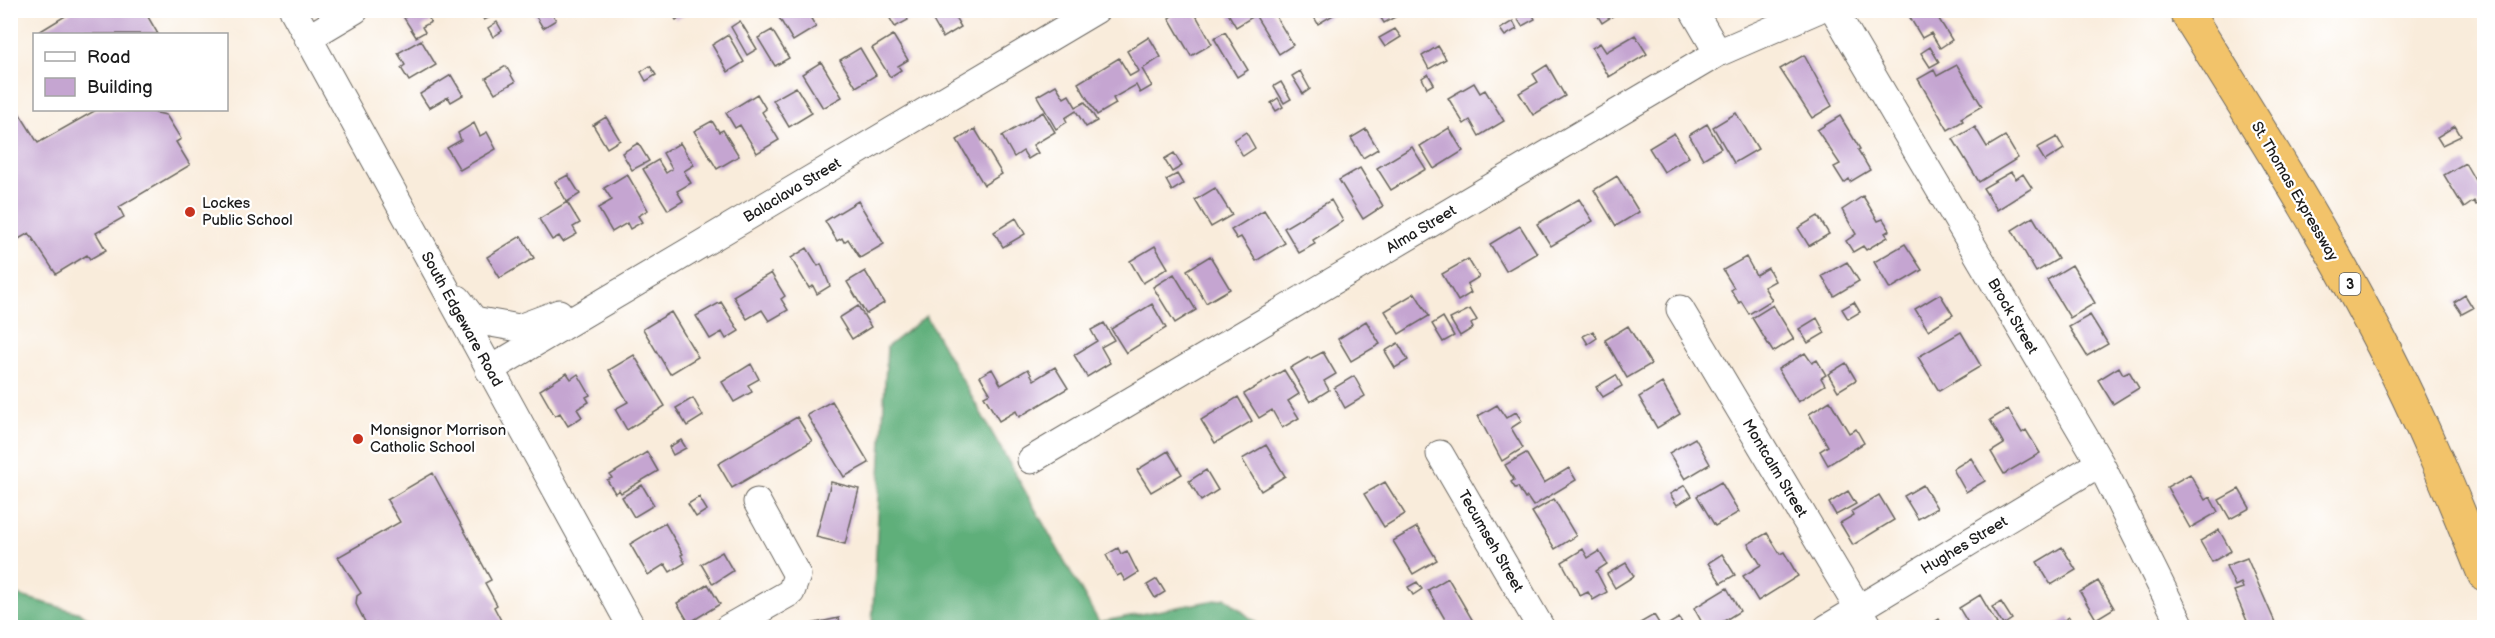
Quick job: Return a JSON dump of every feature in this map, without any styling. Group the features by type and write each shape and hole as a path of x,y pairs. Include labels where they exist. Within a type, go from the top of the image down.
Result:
{"highway":[{"name":"St. Thomas Expressway","path":"2185,10 2287,174 2368,319 2435,456 2484,573"}],"street":[{"name":"South Edgeware Road","path":"293,10 632,627"},
{"path":"308,38 355,10"},
{"name":"Balaclava Street","path":"489,370 1096,10"},
{"path":"1694,10 1718,53"},
{"name":"Alma Street","path":"1031,460 1718,53 1817,10"},
{"name":"Brock Street","path":"1834,10 2100,463 2182,627"},
{"path":"430,261 474,320 519,328 640,280"},
{"name":"Montcalm Street","path":"1680,309 1864,618"},
{"name":"Tecumseh Street","path":"1440,454 1541,627"},
{"name":"Hughes Street","path":"1827,627 1864,618 2100,463"},
{"path":"728,627 791,592 797,575 757,502"}],"green space":[{"path":"926,316 1099,622 1226,598 1261,627 872,627 887,347"},
{"path":"10,593 80,613 103,627 11,627"}],"building":[{"path":"75,10 144,10 157,33 40,33"},
{"path":"416,10 424,10 431,22 422,27 425,32 416,37 404,18"},
{"path":"478,10 505,10 484,20"},
{"path":"532,10 550,10 556,20 543,28"},
{"path":"670,10 692,10 676,20"},
{"path":"788,10 806,10 816,27 793,41 778,16"},
{"path":"885,10 903,10 908,20 895,27"},
{"path":"927,10 951,10 961,27 943,38"},
{"path":"1181,10 1193,10 1212,44 1191,56 1169,18"},
{"path":"1226,10 1251,10 1254,16 1236,27"},
{"path":"1252,10 1272,10 1293,45 1279,54"},
{"path":"1310,10 1333,10 1335,14 1318,24"},
{"path":"1376,10 1394,10 1397,16 1384,23"},
{"path":"1530,10 1535,19 1522,26 1517,18"},
{"path":"1588,10 1622,10 1602,23 1595,11 1590,14"},
{"path":"1918,10 1927,10 1929,14 1934,11 1952,40 1940,48 1931,33 1922,38 1909,16"},
{"path":"740,21 757,49 747,55 731,27"},
{"path":"1513,21 1517,29 1505,36 1500,29"},
{"path":"497,22 502,31 493,37 488,28"},
{"path":"1395,29 1401,37 1385,47 1379,38"},
{"path":"772,30 789,58 775,66 758,38"},
{"path":"1225,32 1248,70 1237,77 1214,38"},
{"path":"728,35 744,62 728,72 712,45"},
{"path":"893,35 908,60 898,66 901,70 890,77 872,48"},
{"path":"1635,35 1647,54 1609,77 1592,48 1600,43 1606,52"},
{"path":"1149,37 1161,57 1142,69 1152,86 1140,93 1136,85 1113,98 1116,104 1097,115 1078,83 1119,58 1130,76 1139,71 1127,51"},
{"path":"421,40 436,65 409,81 401,68 405,65 398,53"},
{"path":"1438,46 1446,59 1429,69 1422,56"},
{"path":"1930,47 1939,62 1930,67 1921,53"},
{"path":"860,48 876,75 856,87 840,60"},
{"path":"1804,55 1832,106 1812,118 1780,69"},
{"path":"821,62 842,97 823,108 802,74"},
{"path":"1547,65 1565,96 1533,115 1519,93 1538,82 1533,74"},
{"path":"1957,65 1982,106 1961,118 1963,121 1948,130 1918,79 1934,70 1937,76"},
{"path":"506,66 515,82 495,93 486,78"},
{"path":"650,66 656,75 646,81 641,72"},
{"path":"1300,71 1310,89 1303,94 1292,76"},
{"path":"1428,74 1434,84 1427,88 1422,78"},
{"path":"451,75 463,95 451,102 448,97 429,108 420,94"},
{"path":"1281,82 1291,99 1284,103 1274,86"},
{"path":"1474,83 1480,93 1485,90 1504,121 1479,136 1470,120 1464,124 1448,98"},
{"path":"1056,85 1064,98 1069,95 1076,107 1085,102 1097,121 1086,127 1076,111 1065,118 1067,122 1056,129 1037,96"},
{"path":"796,87 812,113 789,127 773,100"},
{"path":"757,94 766,109 762,112 779,140 757,153 740,125 735,128 726,113"},
{"path":"1278,98 1283,107 1276,111 1271,103"},
{"path":"18,111 38,143 94,111 148,111 166,115 181,139 176,142 190,165 119,207 124,217 96,233 106,250 90,259 87,255 56,274 29,233 10,244 10,116"},
{"path":"1043,112 1055,132 1033,145 1038,153 1028,159 1023,151 1014,157 1002,136"},
{"path":"1736,113 1758,149 1734,163 1713,127"},
{"path":"1840,116 1870,170 1844,183 1834,167 1840,164 1817,130"},
{"path":"606,117 620,140 607,148 593,125"},
{"path":"712,121 719,132 723,130 739,156 717,169 694,131"},
{"path":"474,123 480,136 487,132 496,149 460,170 447,148 461,140 458,133"},
{"path":"1707,124 1721,148 1703,159 1689,135"},
{"path":"2455,126 2461,136 2442,145 2437,137"},
{"path":"1975,127 1987,147 2005,136 2018,158 1979,182 1953,139"},
{"path":"1449,128 1463,151 1434,169 1420,146"},
{"path":"975,129 1002,174 984,185 957,140"},
{"path":"1366,129 1378,149 1363,158 1351,138"},
{"path":"1246,132 1255,148 1243,156 1234,140"},
{"path":"1674,133 1689,157 1664,172 1649,148"},
{"path":"2057,137 2064,149 2045,161 2037,148"},
{"path":"638,143 649,161 632,170 622,153"},
{"path":"680,143 694,165 684,171 691,183 677,191 683,201 668,210 643,169 658,160 666,173 672,169 663,153"},
{"path":"1412,147 1426,169 1391,190 1377,168"},
{"path":"1174,153 1182,166 1172,172 1164,159"},
{"path":"2465,163 2484,196 2481,198 2483,201 2476,205 2474,201 2464,208 2444,175"},
{"path":"1360,168 1383,206 1363,219 1339,180"},
{"path":"2011,172 2016,179 2023,174 2032,188 1997,210 1983,188"},
{"path":"627,174 648,210 638,216 642,222 630,229 627,223 612,232 598,208 612,200 604,188"},
{"path":"1177,174 1183,184 1172,191 1166,180"},
{"path":"568,175 580,194 567,202 555,182"},
{"path":"1617,176 1639,212 1616,226 1594,190"},
{"path":"1215,188 1232,215 1211,227 1195,200"},
{"path":"1863,196 1878,221 1883,219 1890,230 1885,233 1888,237 1866,250 1863,246 1853,252 1846,241 1856,234 1842,210"},
{"path":"1579,199 1593,221 1551,246 1537,224"},
{"path":"1331,200 1343,221 1313,240 1315,244 1299,253 1284,228"},
{"path":"858,201 884,244 860,258 848,239 844,242 842,238 837,241 825,221"},
{"path":"567,202 580,223 573,227 577,234 563,242 559,236 552,240 539,219"},
{"path":"1264,210 1285,243 1256,261 1241,237 1237,239 1231,230"},
{"path":"1818,216 1829,234 1809,246 1798,228"},
{"path":"2033,217 2058,259 2036,272 2012,230"},
{"path":"1016,218 1025,234 1003,247 994,232"},
{"path":"1520,226 1537,253 1506,271 1490,244"},
{"path":"521,236 534,258 500,278 487,257"},
{"path":"1905,244 1922,270 1890,289 1874,262"},
{"path":"1155,246 1168,268 1143,283 1130,261"},
{"path":"807,248 818,266 821,264 830,286 817,294 813,286 809,288 791,258"},
{"path":"1210,256 1230,289 1206,303 1187,270"},
{"path":"1746,257 1756,275 1768,268 1775,281 1764,287 1772,300 1749,314 1731,290 1734,288 1723,270"},
{"path":"1468,259 1479,277 1467,284 1471,293 1458,301 1442,274"},
{"path":"1847,262 1859,281 1834,296 1822,276"},
{"path":"2072,265 2095,303 2070,318 2047,280"},
{"path":"865,271 884,303 866,314 847,282"},
{"path":"771,273 785,296 781,299 788,310 769,321 762,310 747,319 733,296"},
{"path":"1174,274 1196,310 1175,323 1153,287"},
{"path":"1415,293 1429,316 1399,334 1385,311"},
{"path":"1940,294 1953,315 1928,330 1915,309"},
{"path":"2465,295 2473,308 2462,314 2454,302"},
{"path":"721,302 739,331 726,339 722,332 710,339 696,316"},
{"path":"1854,302 1860,312 1848,319 1842,309"},
{"path":"1152,304 1166,328 1126,353 1111,329"},
{"path":"1773,305 1794,339 1773,352 1752,318"},
{"path":"858,306 871,327 852,339 839,318"},
{"path":"1470,309 1477,320 1471,324 1473,328 1460,336 1450,319"},
{"path":"671,312 698,357 670,374 643,329"},
{"path":"2090,315 2108,344 2087,356 2069,327"},
{"path":"1443,317 1454,336 1443,342 1432,324"},
{"path":"1817,318 1825,333 1808,343 1799,329"},
{"path":"1366,321 1380,344 1351,361 1338,339"},
{"path":"1104,323 1114,340 1101,347 1110,363 1087,377 1074,355 1097,341 1091,330"},
{"path":"1628,326 1651,364 1627,378 1605,340"},
{"path":"1593,331 1597,338 1588,344 1583,336"},
{"path":"1961,332 1981,366 1939,391 1918,357"},
{"path":"1398,343 1408,360 1395,368 1385,351"},
{"path":"1323,352 1336,374 1324,381 1329,390 1310,402 1290,368"},
{"path":"1805,353 1812,363 1817,360 1826,375 1821,378 1825,385 1798,402 1778,369"},
{"path":"634,355 665,406 627,430 615,409 628,402 609,370"},
{"path":"1846,363 1856,380 1838,391 1828,374"},
{"path":"751,364 759,379 748,385 752,392 734,402 722,382"},
{"path":"1055,367 1068,388 1019,417 1016,411 999,421 984,396 990,393 980,376 992,369 1001,385 1028,369 1034,380"},
{"path":"2119,367 2123,374 2129,371 2139,388 2113,404 2098,380"},
{"path":"1284,370 1299,394 1288,401 1299,418 1282,428 1272,410 1259,418 1244,394"},
{"path":"567,373 571,379 578,374 590,395 586,397 589,402 577,409 582,417 568,426 560,413 555,416 540,390"},
{"path":"1616,375 1622,386 1603,397 1596,387"},
{"path":"1354,376 1365,396 1345,408 1334,388"},
{"path":"1662,383 1680,414 1657,428 1639,397"},
{"path":"1238,397 1252,421 1215,443 1201,420"},
{"path":"693,398 703,416 687,426 676,408"},
{"path":"832,401 869,463 844,477 807,415"},
{"path":"1830,401 1849,433 1856,429 1864,443 1828,465 1820,451 1828,446 1809,414"},
{"path":"1497,405 1506,418 1516,412 1522,421 1511,428 1523,448 1502,461 1478,416"},
{"path":"2008,409 2022,433 2026,430 2040,453 2004,474 1991,452 2004,444 1990,420"},
{"path":"797,417 812,441 732,488 718,464"},
{"path":"1695,438 1710,464 1685,479 1669,453"},
{"path":"681,440 686,448 673,455 669,447"},
{"path":"1266,445 1285,476 1261,491 1242,459"},
{"path":"1168,451 1182,474 1151,492 1137,470"},
{"path":"647,452 658,471 621,493 619,490 615,493 607,480 612,478 610,475"},
{"path":"1526,453 1544,483 1569,468 1576,480 1533,506 1527,497 1525,499 1518,487 1515,488 1511,482 1514,480 1505,465"},
{"path":"1971,458 1985,481 1966,492 1953,469"},
{"path":"1206,470 1218,490 1201,501 1189,481"},
{"path":"433,473 491,580 485,583 497,605 494,607 505,628 381,628 378,623 373,625 365,622 356,604 357,596 361,593 338,557 400,522 387,500"},
{"path":"2190,474 2205,500 2210,497 2218,512 2190,528 2167,487"},
{"path":"831,482 859,489 845,544 816,537"},
{"path":"1385,482 1405,514 1384,527 1364,494"},
{"path":"1721,482 1739,512 1715,526 1697,496"},
{"path":"642,485 654,505 634,517 622,497"},
{"path":"1685,485 1692,496 1677,505 1670,494"},
{"path":"1923,485 1937,508 1918,519 1904,496"},
{"path":"2239,489 2250,508 2230,519 2219,500"},
{"path":"1848,491 1856,504 1836,515 1829,503"},
{"path":"1879,495 1894,520 1853,545 1840,523 1854,515 1852,511"},
{"path":"699,497 707,510 696,517 688,504"},
{"path":"1554,499 1576,536 1555,549 1532,512"},
{"path":"665,523 683,554 681,555 685,563 670,572 665,564 648,575 630,544"},
{"path":"1417,527 1437,560 1413,574 1393,541"},
{"path":"2219,530 2231,551 2212,562 2200,541"},
{"path":"1767,533 1780,554 1784,552 1798,576 1758,601 1743,576 1761,565 1748,544"},
{"path":"2062,547 2076,570 2051,585 2037,562"},
{"path":"1118,548 1121,554 1127,551 1138,573 1125,581 1121,574 1117,576 1106,555"},
{"path":"1583,549 1588,558 1599,551 1607,564 1596,571 1607,592 1593,600 1588,592 1580,596 1562,562"},
{"path":"722,552 733,571 713,584 701,564"},
{"path":"1722,554 1735,575 1721,583 1708,563"},
{"path":"2247,558 2277,627 2275,628 2250,628 2234,591 2243,588 2241,583 2235,586 2226,566"},
{"path":"1626,563 1634,576 1615,588 1607,574"},
{"path":"1448,578 1477,628 1450,628 1428,590"},
{"path":"1157,579 1165,592 1155,598 1147,585"},
{"path":"2098,581 2114,608 2096,619 2080,592"},
{"path":"1417,582 1422,589 1413,595 1408,587"},
{"path":"708,584 720,604 689,623 677,603"},
{"path":"1727,588 1740,611 1713,628 1705,628 1694,608"},
{"path":"1980,595 1997,624 1991,628 1971,628 1959,608"},
{"path":"2001,602 2012,619 2003,625 1992,607"},
{"path":"1654,615 1662,628 1642,628 1640,623"},
{"path":"2069,617 2075,628 2052,628"},
{"path":"839,618 841,628 810,628 810,624"},
{"path":"1679,618 1685,628 1662,628"},
{"path":"1939,619 1944,628 1925,628"}],"place":[{"name":"Lockes Public School","path":"190,212"},
{"name":"Monsignor Morrison Catholic School","path":"358,439"}]}
